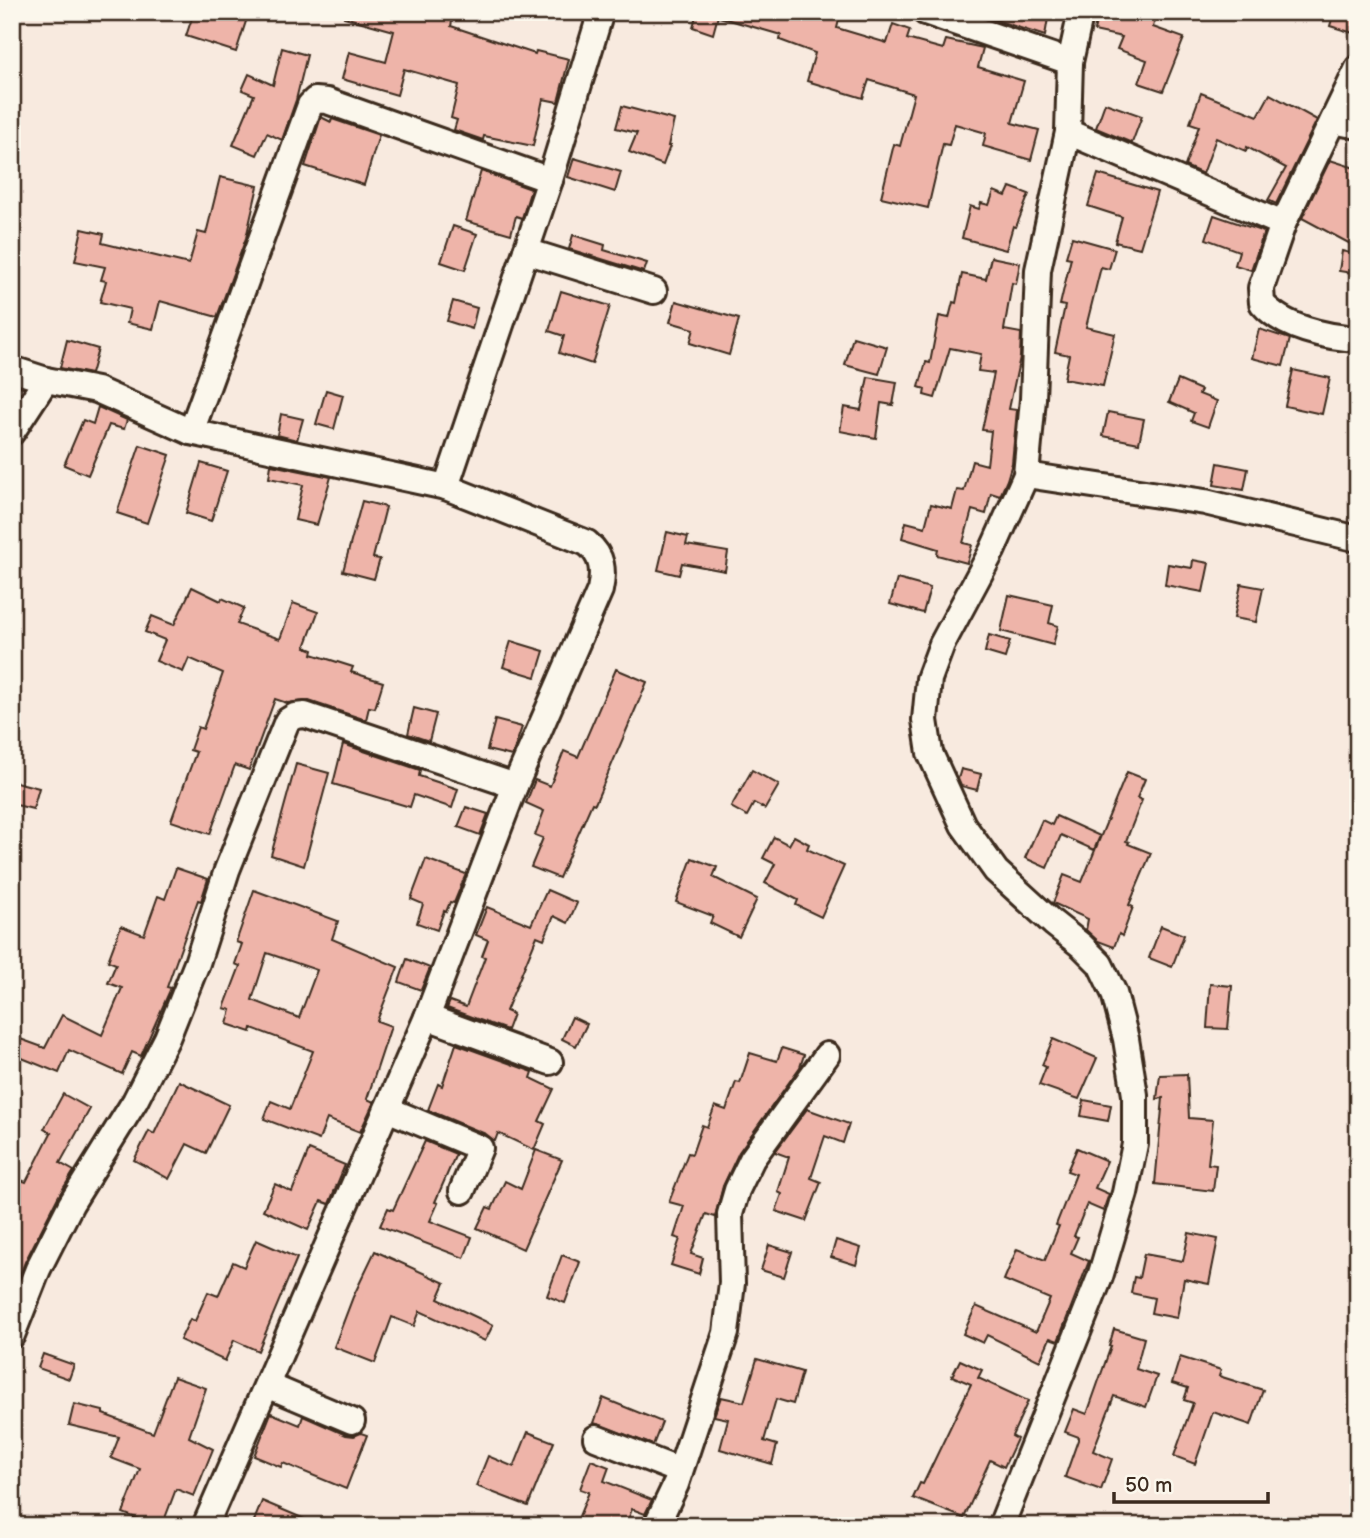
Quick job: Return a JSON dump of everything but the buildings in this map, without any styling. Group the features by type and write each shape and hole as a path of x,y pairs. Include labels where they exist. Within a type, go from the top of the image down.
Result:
{"street":[{"path":"446,487 550,180 601,12"},
{"path":"925,12 1070,62"},
{"path":"1001,1526 1100,1278 1125,1193 1135,1144 1135,1095 1126,1039 1114,993 1100,964 996,870 963,825 930,753 925,720 929,679 942,644 992,551 1026,475 1033,399 1038,270 1068,132 1070,62 1081,12"},
{"path":"1358,68 1283,224 1261,288 1262,303 1281,320 1299,328 1358,339"},
{"path":"191,432 310,105 315,100 327,101 550,180"},
{"path":"1333,121 1358,126"},
{"path":"1068,132 1283,224"},
{"path":"526,251 654,291"},
{"path":"12,369 46,380 97,390 191,432 446,487 587,542 597,551 601,563 603,575 600,590 515,786 427,1017 205,1526"},
{"path":"12,432 46,380"},
{"path":"1026,475 1205,502 1358,539"},
{"path":"12,1335 38,1269 71,1203 135,1101 167,1038 197,963 227,870 287,721 295,716 305,715 515,786"},
{"path":"427,1017 550,1062"},
{"path":"656,1526 680,1471 726,1333 732,1283 730,1214 737,1190 751,1159 827,1055"},
{"path":"387,1109 480,1148 462,1191"},
{"path":"267,1385 352,1421"},
{"path":"596,1438 680,1471"}]}
